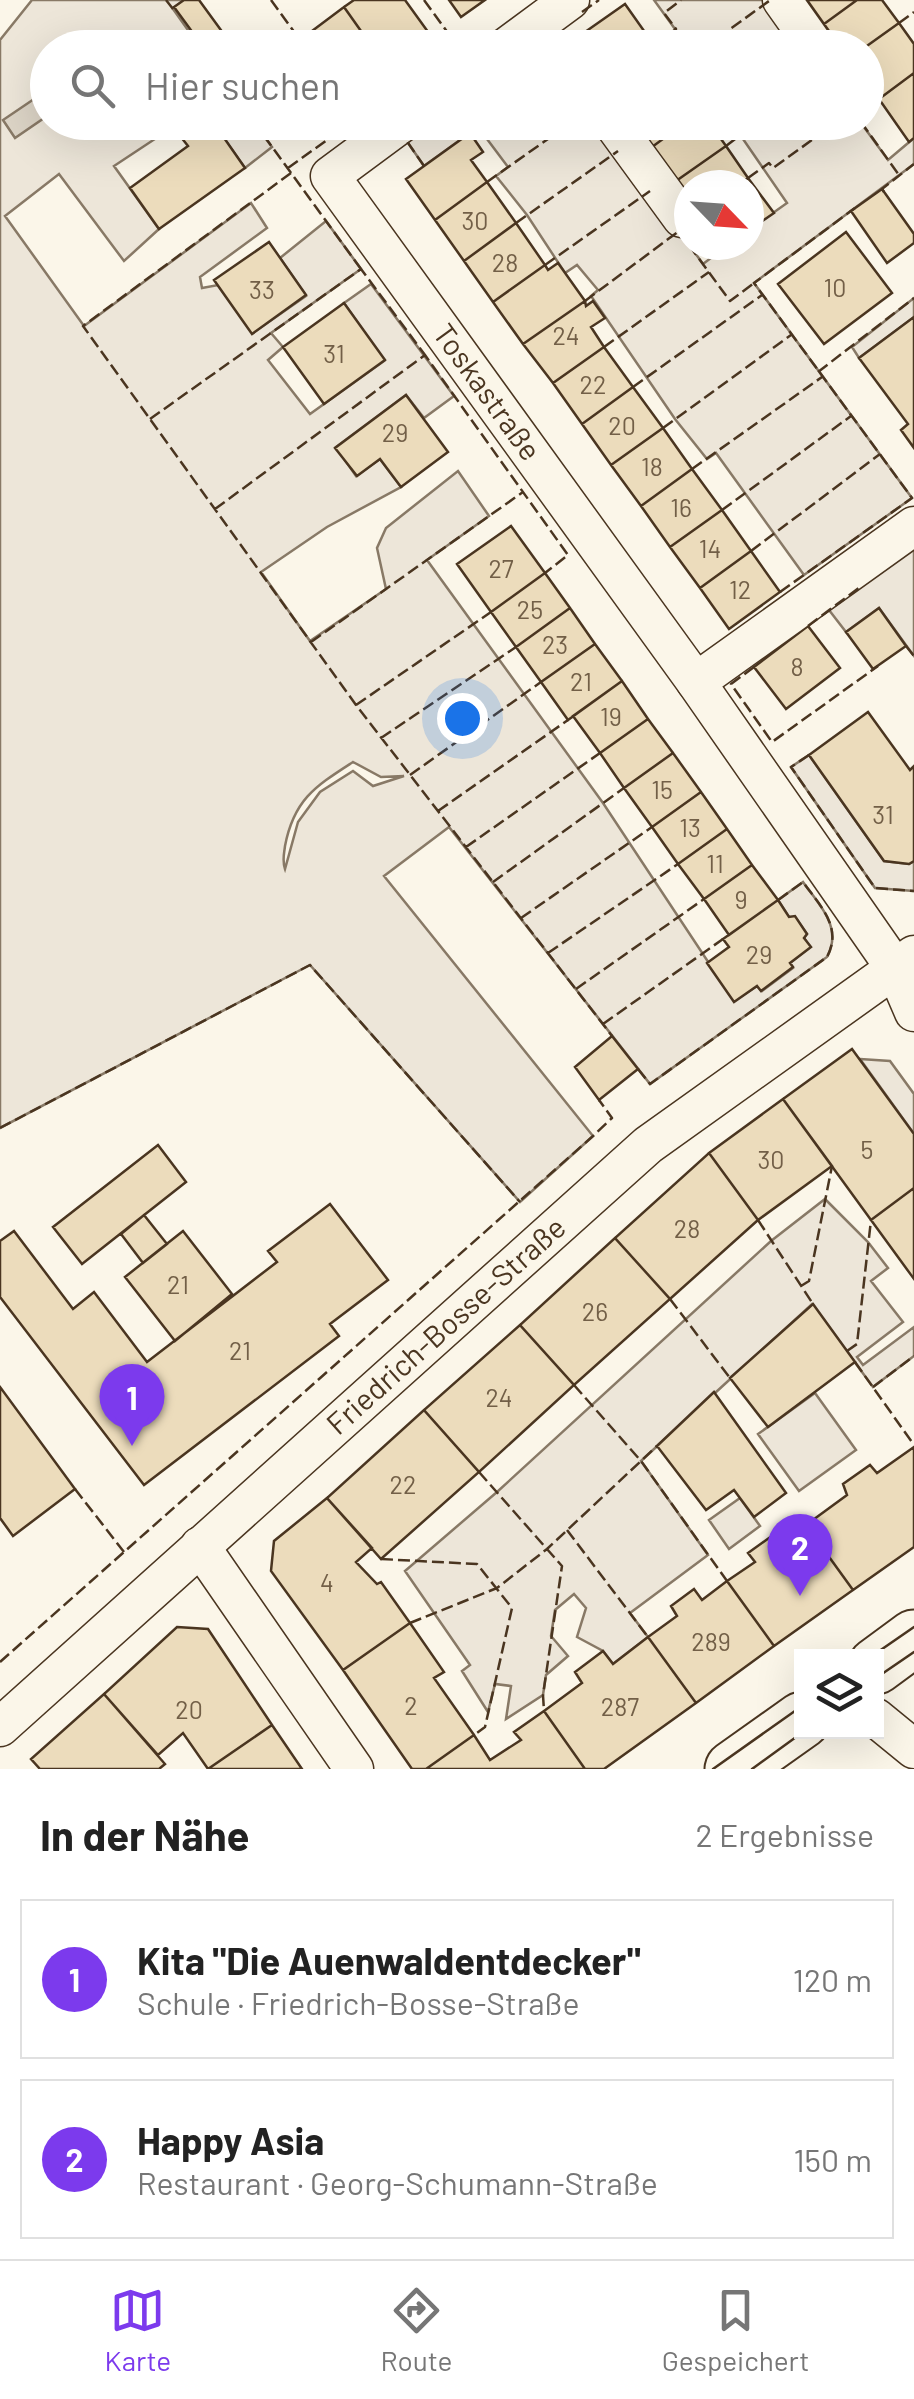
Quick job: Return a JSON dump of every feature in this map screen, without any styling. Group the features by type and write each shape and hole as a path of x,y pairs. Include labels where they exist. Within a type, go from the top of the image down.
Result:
{"main road":[{"path":"884,1660 914,1638"},
{"path":"733,1769 794,1726"}],"street":[{"path":"551,30 570,0"},
{"path":"782,0 803,30"},
{"name":"Toskastraße","path":"379,140 330,176 696,682 905,962 914,1012"},
{"path":"625,140 674,207"},
{"path":"696,682 914,526"},
{"name":"Friedrich-Bosse-Straße","path":"0,1727 648,1145 905,962"},
{"path":"200,1546 354,1769"},
{"path":"884,1725 914,1749"}],"shaded area":[{"path":"32,0 184,0 173,9 188,30 30,30 30,140 153,140 114,166 159,229 124,261 59,174 5,216 84,326 251,203 267,228 200,277 202,288 218,285 253,333 306,296 280,258 326,221 361,269 271,333 283,347 268,360 310,414 384,361 344,303 371,284 454,396 424,418 406,395 336,447 356,476 380,459 401,487 327,527 261,572 310,641 386,589 377,548 386,528 458,471 489,516 427,560 603,803 734,1001 757,986 762,991 793,968 790,963 810,947 804,938 807,934 778,900 803,882 831,926 831,946 827,957 650,1084 449,827 384,876 593,1136 520,1202 310,965 0,1128 0,40","holes":["353,762 381,777 404,776 373,786 353,771 320,792 298,822 285,869 285,846 294,816 308,795 328,779"]},
{"path":"654,0 773,0 795,30 676,30"},
{"path":"30,102 30,128 15,138 3,120"},
{"path":"914,138 914,164 754,283 912,498 804,575 716,453 707,459 675,419 591,296 598,290 577,265 565,273 496,176 508,167 488,140 613,140 674,224 674,260 700,260 703,264 708,260 764,260 764,219 787,203 744,140 873,140 888,160"},
{"path":"225,140 267,140 272,147 245,168"},
{"path":"406,140 460,140 424,166"},
{"path":"914,298 914,317 859,358 852,347"},
{"path":"914,547 914,656 879,608 846,632 829,610"},
{"path":"809,755 884,861 914,861 914,891 875,888 791,767"},
{"path":"860,1059 890,1061 914,1094 914,1134"},
{"path":"825,1199 888,1268 871,1281 903,1322 857,1357 863,1365 914,1327 914,1356 873,1387 812,1304 641,1461 708,1555 630,1613 648,1637 613,1664 603,1651 577,1637 586,1608 574,1594 555,1610 551,1636 568,1656 546,1675 543,1695 506,1719 511,1686 495,1684 488,1712 462,1671 470,1665 405,1571 771,1241"},
{"path":"815,1393 856,1450 799,1491 758,1434"},
{"path":"740,1498 760,1526 729,1549 709,1520"}],"building":[{"path":"184,0 199,0 221,30 191,30 174,7"},
{"path":"354,0 405,0 427,30 360,30 344,7"},
{"path":"449,0 485,0 461,17"},
{"path":"807,0 857,0 824,24"},
{"path":"857,0 882,0 899,23 884,34 884,30 828,30 824,24"},
{"path":"625,4 643,30 588,30"},
{"path":"344,7 360,30 313,30"},
{"path":"899,23 914,44 914,73 884,95 884,34"},
{"path":"914,73 914,138 909,142 884,106 884,95"},
{"path":"183,140 226,140 245,168 159,229 130,188 188,146"},
{"path":"460,140 475,140 483,152 471,160 487,182 435,220 406,179"},
{"path":"662,140 722,140 726,146 692,170 674,170 674,178 652,147"},
{"path":"726,146 742,170 692,170"},
{"path":"487,182 516,223 464,261 435,220"},
{"path":"882,189 914,234 914,243 887,263 851,211"},
{"path":"764,200 774,213 764,220"},
{"path":"516,223 545,265 493,302 464,261"},
{"path":"846,232 892,293 824,344 778,284"},
{"path":"269,242 306,295 252,334 214,280"},
{"path":"558,263 585,301 523,344 493,302 545,265 548,270"},
{"path":"585,301 586,306 593,301 605,318 591,327 604,347 553,383 523,344"},
{"path":"344,303 385,360 324,404 283,347"},
{"path":"914,317 914,448 901,430 908,424 859,358"},
{"path":"604,347 633,387 582,424 553,383"},
{"path":"633,387 663,428 611,465 582,424"},
{"path":"406,395 448,452 401,487 380,459 357,476 335,448"},
{"path":"663,428 692,469 641,506 611,465"},
{"path":"692,469 722,510 670,547 641,506"},
{"path":"722,510 751,551 700,588 670,547"},
{"path":"511,526 545,573 491,612 457,564"},
{"path":"751,551 780,592 729,629 700,588"},
{"path":"545,573 570,608 516,647 491,612"},
{"path":"570,608 595,644 541,682 516,647"},
{"path":"879,608 906,646 873,669 846,632"},
{"path":"808,626 840,668 786,709 754,667"},
{"path":"595,644 622,681 568,720 541,682"},
{"path":"622,681 648,719 600,753 573,716"},
{"path":"868,712 910,770 914,766 914,861 909,864 884,861 809,755"},
{"path":"648,719 673,753 624,788 600,753"},
{"path":"673,753 701,792 652,827 624,788"},
{"path":"701,792 727,829 678,864 652,827"},
{"path":"727,829 752,865 704,899 678,864"},
{"path":"752,865 778,900 729,935 704,899"},
{"path":"778,900 789,917 795,916 811,947 790,963 793,967 761,991 757,986 734,1002 707,963 729,947 723,939"},
{"path":"612,1036 638,1069 599,1100 575,1067"},
{"path":"852,1049 914,1134 914,1188 871,1220 783,1099"},
{"path":"783,1099 832,1166 758,1220 709,1153"},
{"path":"158,1145 186,1182 82,1264 53,1227"},
{"path":"709,1153 758,1220 670,1299 615,1238"},
{"path":"914,1188 914,1279 871,1220"},
{"path":"330,1204 388,1280 330,1324 339,1336 144,1485 0,1297 0,1241 14,1231 73,1309 94,1292 147,1362 277,1262 268,1251"},
{"path":"144,1215 167,1244 143,1263 121,1234"},
{"path":"183,1231 232,1294 175,1341 125,1277"},
{"path":"615,1238 670,1299 574,1385 520,1325"},
{"path":"813,1304 855,1362 768,1427 730,1378"},
{"path":"520,1325 574,1385 479,1472 424,1410"},
{"path":"0,1387 75,1489 13,1536 0,1518"},
{"path":"714,1392 786,1493 754,1517 734,1490 706,1510 657,1446"},
{"path":"424,1410 479,1472 381,1559 327,1498"},
{"path":"914,1447 914,1547 853,1590 806,1525 847,1495 843,1484 870,1465 877,1473"},
{"path":"327,1498 372,1548 356,1562 377,1584 381,1582 410,1623 343,1670 271,1571 274,1541"},
{"path":"806,1525 853,1590 774,1646 727,1581 755,1562 748,1553 776,1533 782,1542"},
{"path":"727,1581 774,1646 696,1703 648,1637 677,1616 671,1606 694,1589 702,1600"},
{"path":"410,1623 444,1672 434,1678 474,1735 426,1769 412,1769 343,1670"},
{"path":"177,1627 208,1629 272,1725 208,1769 183,1733 158,1755 104,1694"},
{"path":"648,1637 696,1703 604,1769 585,1769 544,1711 582,1683 575,1672 603,1651 613,1664"},
{"path":"104,1694 165,1764 159,1769 40,1769 31,1759"},
{"path":"544,1711 585,1769 426,1769 474,1735 490,1760 521,1740 514,1732"},
{"path":"272,1725 302,1769 208,1769"}],"tram line":[{"path":"882,1649 914,1627"},
{"path":"884,1673 914,1652"},
{"path":"713,1769 794,1712"},
{"path":"752,1769 794,1739"}],"fence":[{"path":"166,0 173,9"},
{"path":"271,0 293,30"},
{"path":"424,0 446,30"},
{"path":"582,12 599,0"},
{"path":"675,30 664,13 681,0"},
{"path":"729,30 769,1"},
{"path":"899,23 914,12"},
{"path":"267,140 361,269"},
{"path":"288,168 327,140"},
{"path":"406,140 424,166"},
{"path":"487,182 546,140"},
{"path":"726,146 734,140"},
{"path":"759,170 769,163 773,168 812,140"},
{"path":"874,140 899,175"},
{"path":"516,223 618,151"},
{"path":"884,192 882,189 914,164"},
{"path":"291,173 83,326 356,705 612,1036"},
{"path":"545,265 650,191"},
{"path":"780,592 912,498 754,283 855,208"},
{"path":"585,301 674,235"},
{"path":"700,260 730,301 754,283"},
{"path":"150,419 361,269 425,355"},
{"path":"604,347 709,272"},
{"path":"633,387 762,295"},
{"path":"818,372 914,298"},
{"path":"663,428 791,335"},
{"path":"215,509 425,355 568,555 545,573"},
{"path":"692,469 822,377"},
{"path":"722,510 851,416"},
{"path":"751,551 880,454"},
{"path":"311,642 523,492"},
{"path":"808,626 860,587"},
{"path":"356,705 491,612"},
{"path":"906,646 914,656"},
{"path":"381,738 516,647"},
{"path":"754,667 731,684 772,742 878,666"},
{"path":"410,775 541,682"},
{"path":"438,811 568,720"},
{"path":"466,847 600,753"},
{"path":"809,755 791,767 875,888 914,891"},
{"path":"493,882 624,788"},
{"path":"521,918 652,827"},
{"path":"548,953 678,864"},
{"path":"638,1069 650,1084 827,957 831,926 803,882 778,900"},
{"path":"576,989 704,899"},
{"path":"603,1024 723,939"},
{"path":"0,1128 310,965 520,1202"},
{"path":"0,1662 593,1136 612,1118 599,1100"},
{"path":"801,1286 809,1281 832,1166"},
{"path":"758,1220 813,1304"},
{"path":"847,1351 857,1344 871,1220"},
{"path":"670,1299 730,1378"},
{"path":"873,1387 914,1356"},
{"path":"855,1362 914,1445"},
{"path":"574,1385 641,1461 727,1581"},
{"path":"410,1623 497,1588 547,1549 657,1446"},
{"path":"479,1472 562,1566 544,1711"},
{"path":"75,1489 124,1552"},
{"path":"567,1530 648,1637"},
{"path":"381,1559 477,1564 512,1608 485,1727 474,1735"}],"place":[{"name":"Kita \"Die Auenwaldentdecker\"","path":"132,1446"},
{"name":"Happy Asia","path":"800,1596"}]}
